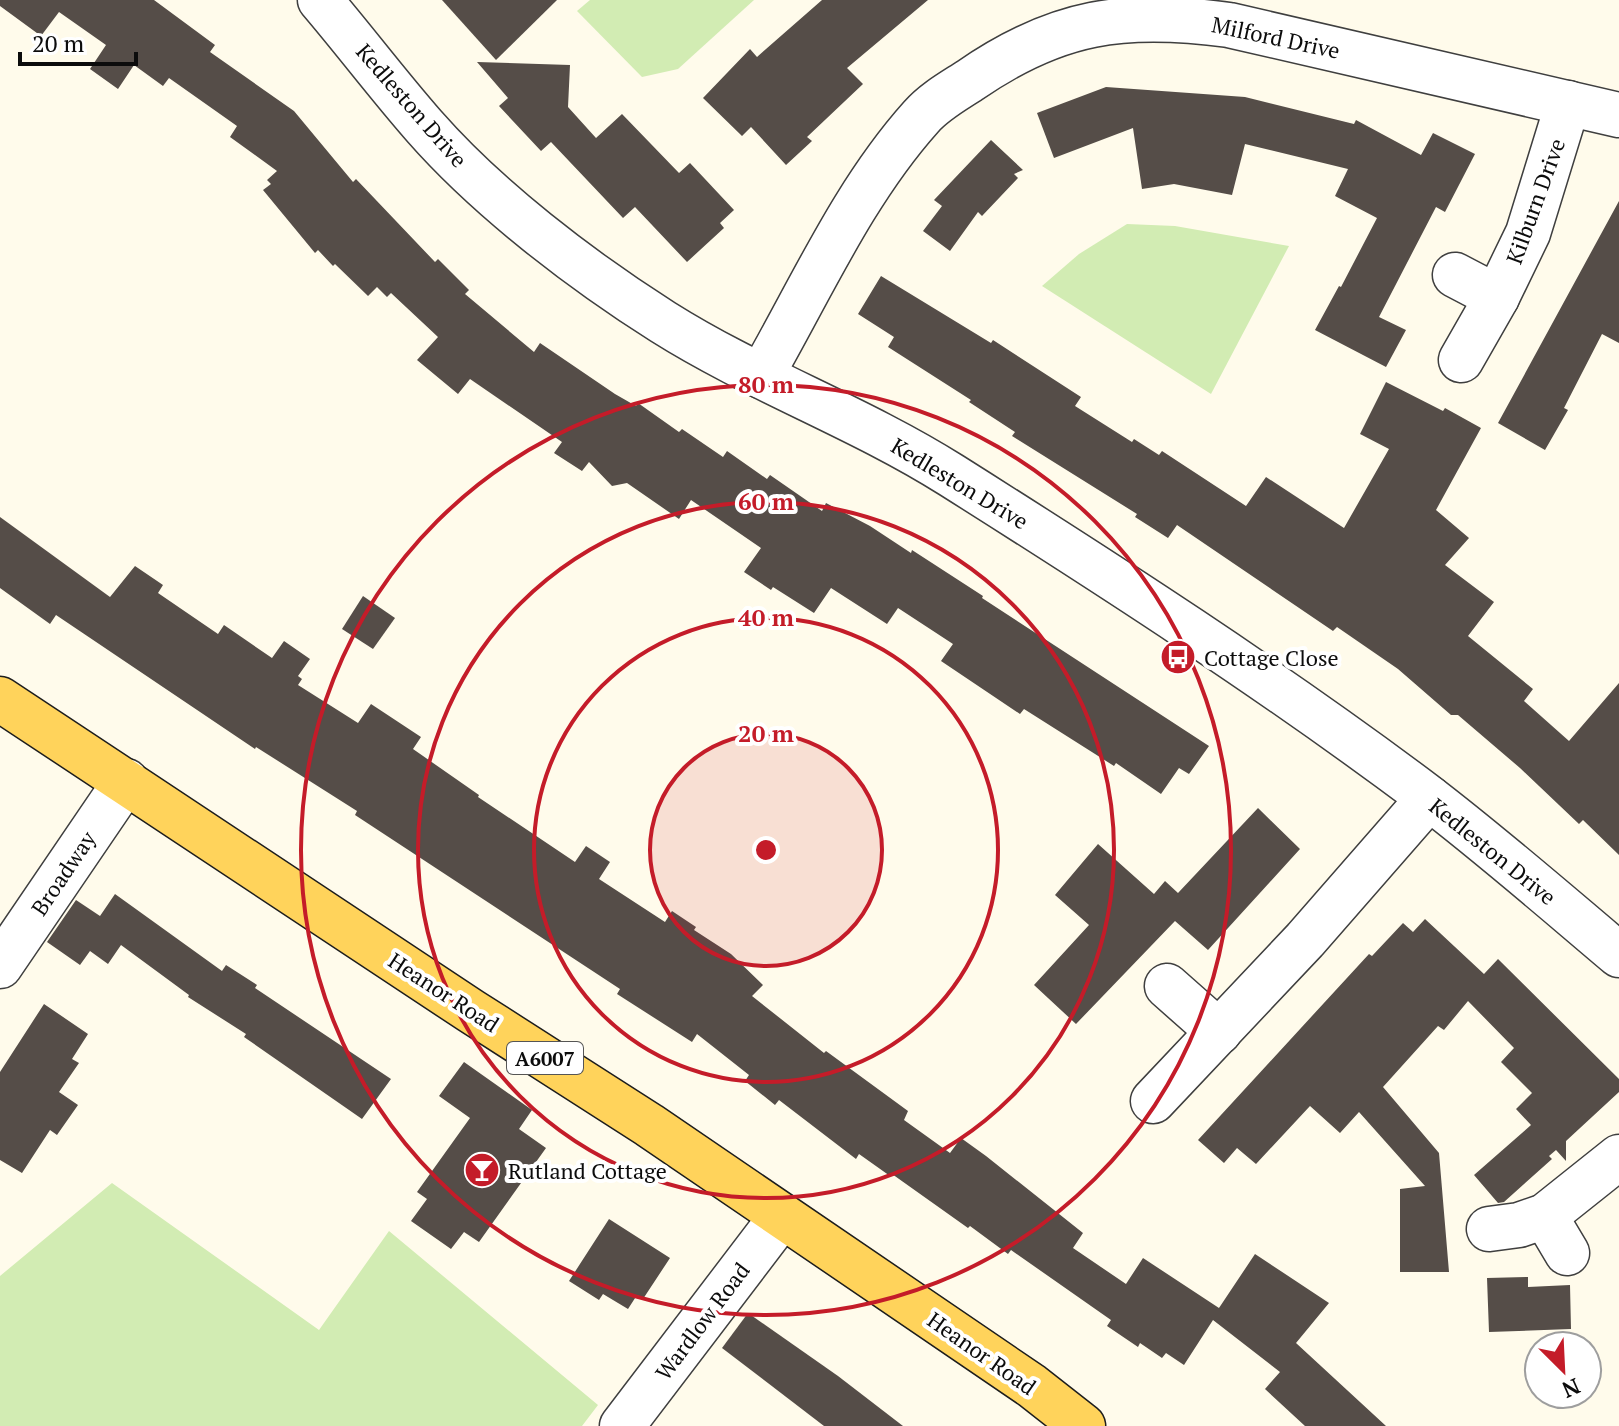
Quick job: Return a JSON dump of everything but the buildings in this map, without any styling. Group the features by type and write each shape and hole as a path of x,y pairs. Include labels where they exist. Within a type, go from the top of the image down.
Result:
{"main road":[{"name":"Heanor Road","path":"0,699 649,1125 1032,1386 1083,1426"}],"street":[{"name":"Kedleston Drive","path":"320,0 425,127 492,193 610,286 675,329 947,472 1276,688 1429,798 1619,955"},
{"name":"Milford Drive","path":"761,376 866,189 922,115 986,69 1063,32 1100,22 1134,18 1175,18 1229,25 1619,115"},
{"name":"Kilburn Drive","path":"1461,360 1497,297 1528,233 1568,103"},
{"path":"1455,275 1497,297"},
{"name":"Broadway","path":"0,966 126,781"},
{"path":"1153,1101 1305,940 1429,798"},
{"path":"1167,986 1219,1032"},
{"path":"1489,1229 1519,1225 1545,1216 1619,1157"},
{"name":"Wardlow Road","path":"622,1426 782,1216"},
{"path":"1545,1216 1567,1253"}],"green space":[{"path":"590,0 754,0 678,69 642,77 577,11"},
{"path":"1127,224 1175,226 1289,246 1211,394 1042,286 1079,254"},
{"path":"112,1183 319,1330 389,1231 598,1405 582,1426 0,1426 0,1276"}],"place":[{"name":"Cottage Close","path":"1178,657"},
{"name":"Rutland Cottage","path":"482,1170"}]}
